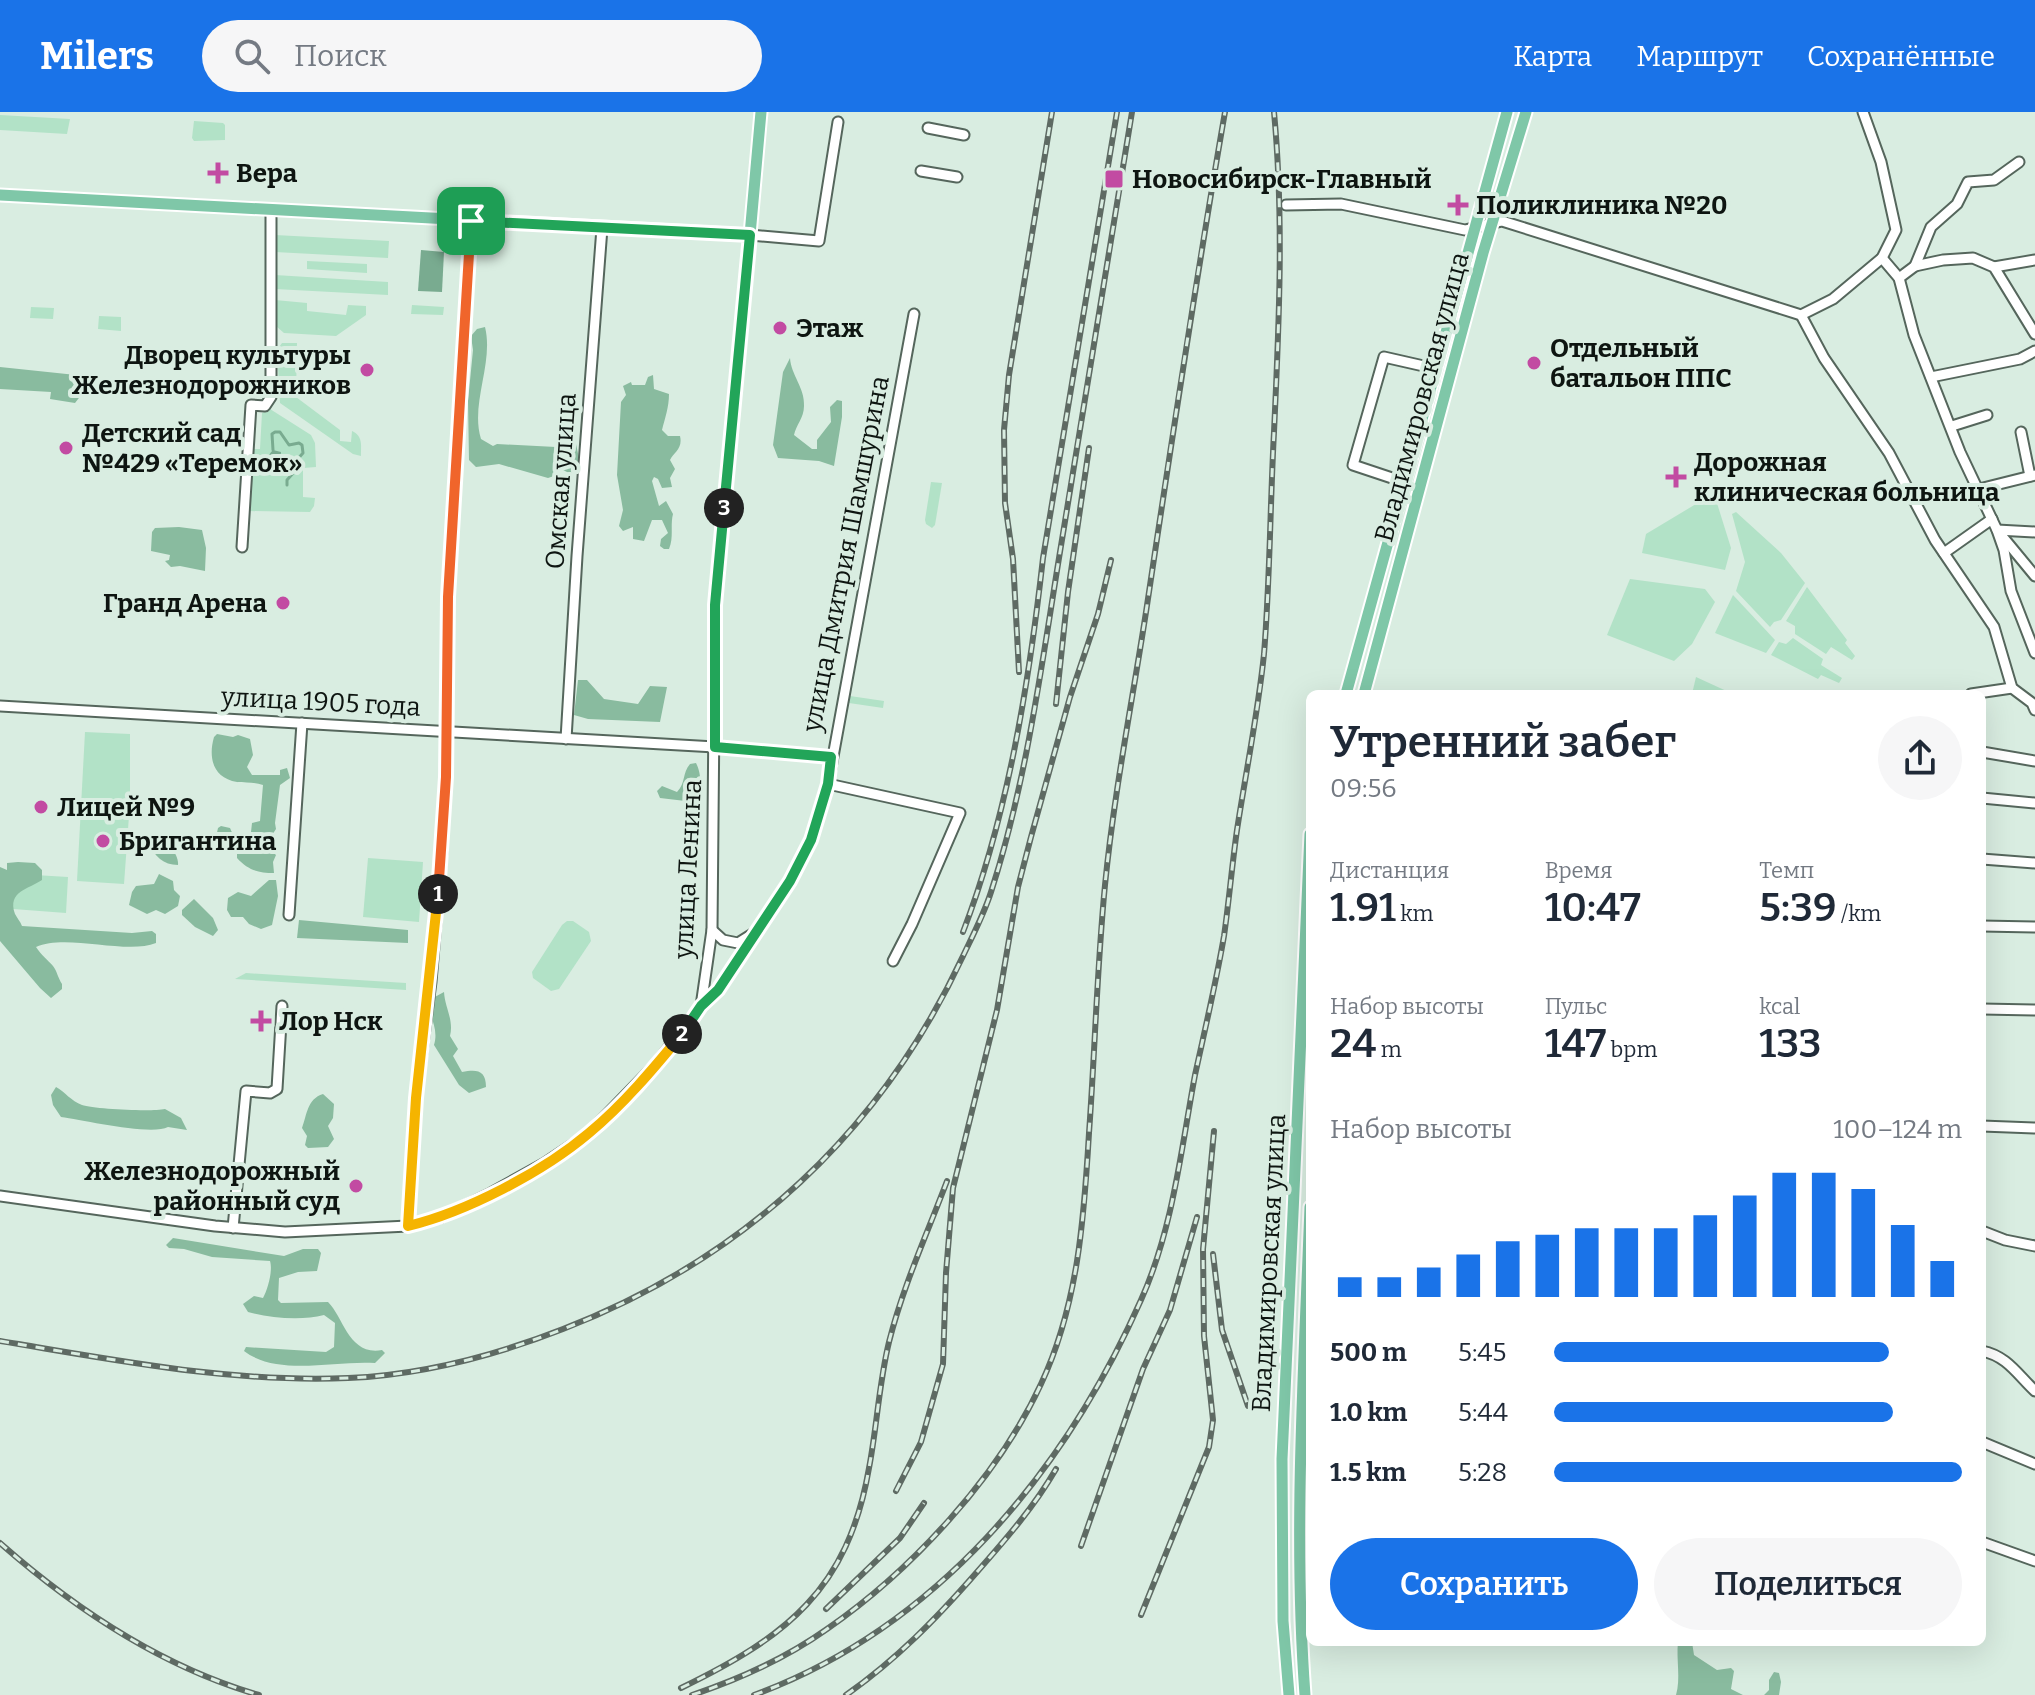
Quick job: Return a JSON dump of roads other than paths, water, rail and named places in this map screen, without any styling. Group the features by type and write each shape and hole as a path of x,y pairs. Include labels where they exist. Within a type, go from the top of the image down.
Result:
{"main road":[{"name":"улица Ленина","path":"750,235 761,112"},
{"name":"Владимировская улица","path":"1347,690 1507,112"},
{"name":"Владимировская улица","path":"1365,690 1526,112"},
{"path":"0,195 750,235"},
{"name":"Владимировская улица","path":"1289,1695 1283,1621 1282,1459 1306,923"},
{"name":"Владимировская улица","path":"1305,1695 1299,1622 1306,1409"}],"street":[{"path":"1286,205 1341,204 1465,230 1502,221 1801,315 1833,299 1882,258 1896,230 1881,162 1863,112"},
{"path":"750,235 819,241 838,122"},
{"path":"928,128 964,135"},
{"path":"1915,266 1931,227 1957,204 1968,182 1994,180 2019,162"},
{"path":"921,171 957,177"},
{"path":"242,547 251,405 265,406 271,397 271,210"},
{"path":"408,1226 416,1098 431,982 442,850 448,597 471,221"},
{"name":"Омская улица","path":"566,739 602,228"},
{"name":"улица Ленина","path":"701,1006 712,930 715,605 750,235"},
{"path":"1882,258 1899,278 1914,335 1960,452 1997,530 2011,591 2035,653"},
{"path":"1899,278 1915,266 1943,260 1973,258 1994,267 2035,260"},
{"path":"1994,267 2035,334"},
{"name":"улица Дмитрия Шамшурина","path":"0,1196 233,1228 285,1232 408,1226 442,1217 491,1193 587,1135 663,1057 701,1006 718,990 790,881 811,840 828,784 914,314"},
{"path":"1801,315 1824,358 1889,453 1944,553 1994,627 2012,688 2032,703 2035,710"},
{"path":"1931,377 2020,359 2035,351"},
{"path":"1398,480 1353,465 1384,357 1428,367"},
{"path":"1952,426 1987,415"},
{"path":"1979,489 2032,476 2021,432"},
{"path":"1944,553 1992,519"},
{"path":"1997,530 2035,532"},
{"path":"1997,530 2035,576"},
{"path":"1986,692 2012,688"},
{"name":"улица 1905 года","path":"0,706 715,747 831,757"},
{"path":"289,915 302,723"},
{"path":"1986,753 2035,761"},
{"path":"828,784 960,813 893,961"},
{"path":"1986,798 2035,803"},
{"path":"1986,859 2035,863"},
{"path":"1986,926 2035,927"},
{"path":"712,930 723,940 738,943 754,933"},
{"path":"233,1228 246,1091 270,1093 277,1089 282,1006"},
{"path":"1986,1009 2035,1010"},
{"path":"1986,1126 2035,1128"},
{"path":"1986,1233 2035,1246"},
{"path":"1986,1352 2007,1361 2035,1391"},
{"path":"1986,1444 2035,1464"},
{"path":"1986,1543 2035,1561"}],"waterway":[{"path":"273,450 272,434 275,432 280,432 289,445 302,445 303,453 296,461 295,471 287,480 287,485"}],"railway":[{"path":"1019,672 1013,559 1005,503 1004,430 1009,375 1052,112"},
{"path":"963,932 993,842 1015,748 1043,558 1117,112"},
{"path":"0,1341 217,1374 304,1379 376,1376 457,1362 511,1348 563,1329 629,1300 690,1266 747,1227 800,1182 848,1133 891,1079 930,1020 982,916 1003,851 1039,684 1132,112"},
{"path":"692,1695 745,1675 827,1629 859,1606 920,1551 977,1487 1001,1453 1023,1419 1053,1354 1071,1293 1081,1229 1102,916 1113,816 1225,112"},
{"path":"754,1695 820,1666 880,1629 936,1586 987,1537 1033,1483 1074,1425 1110,1364 1152,1273 1175,1189 1221,954 1264,654 1280,272 1274,112"},
{"path":"1056,704 1068,592 1089,448"},
{"path":"896,1491 921,1442 943,1364 953,1188 997,1010 1018,887 1111,560"},
{"path":"1141,1615 1209,1447 1213,1420 1204,1336 1203,1249 1214,1131"},
{"path":"681,1688 752,1649 781,1628 806,1605 828,1578 846,1547 869,1468 889,1342 908,1280 947,1181"},
{"path":"1081,1546 1143,1369 1170,1310 1197,1217"},
{"path":"1213,1254 1222,1330 1248,1406"},
{"path":"846,1695 899,1653 946,1606 1019,1522 1056,1469"},
{"path":"826,1609 900,1538 924,1503"},
{"path":"0,1543 58,1591 121,1633 188,1669 259,1695"}],"place":[{"name":"Вера","path":"218,173"},
{"name":"Новосибирск-Главный","path":"1114,179"},
{"name":"Поликлиника №20","path":"1458,205"},
{"name":"Этаж","path":"780,328"},
{"name":"Отдельный батальон ППС","path":"1534,363"},
{"name":"Дворец культуры Железнодорожников","path":"367,370"},
{"name":"Детский сад №429 «Теремок»","path":"66,448"},
{"name":"Дорожная клиническая больница","path":"1676,477"},
{"name":"Гранд Арена","path":"283,603"},
{"name":"Лицей №9","path":"41,807"},
{"name":"Бригантина","path":"103,841"},
{"name":"Лор Нск","path":"261,1021"},
{"name":"Железнодорожный районный суд","path":"356,1186"}]}
